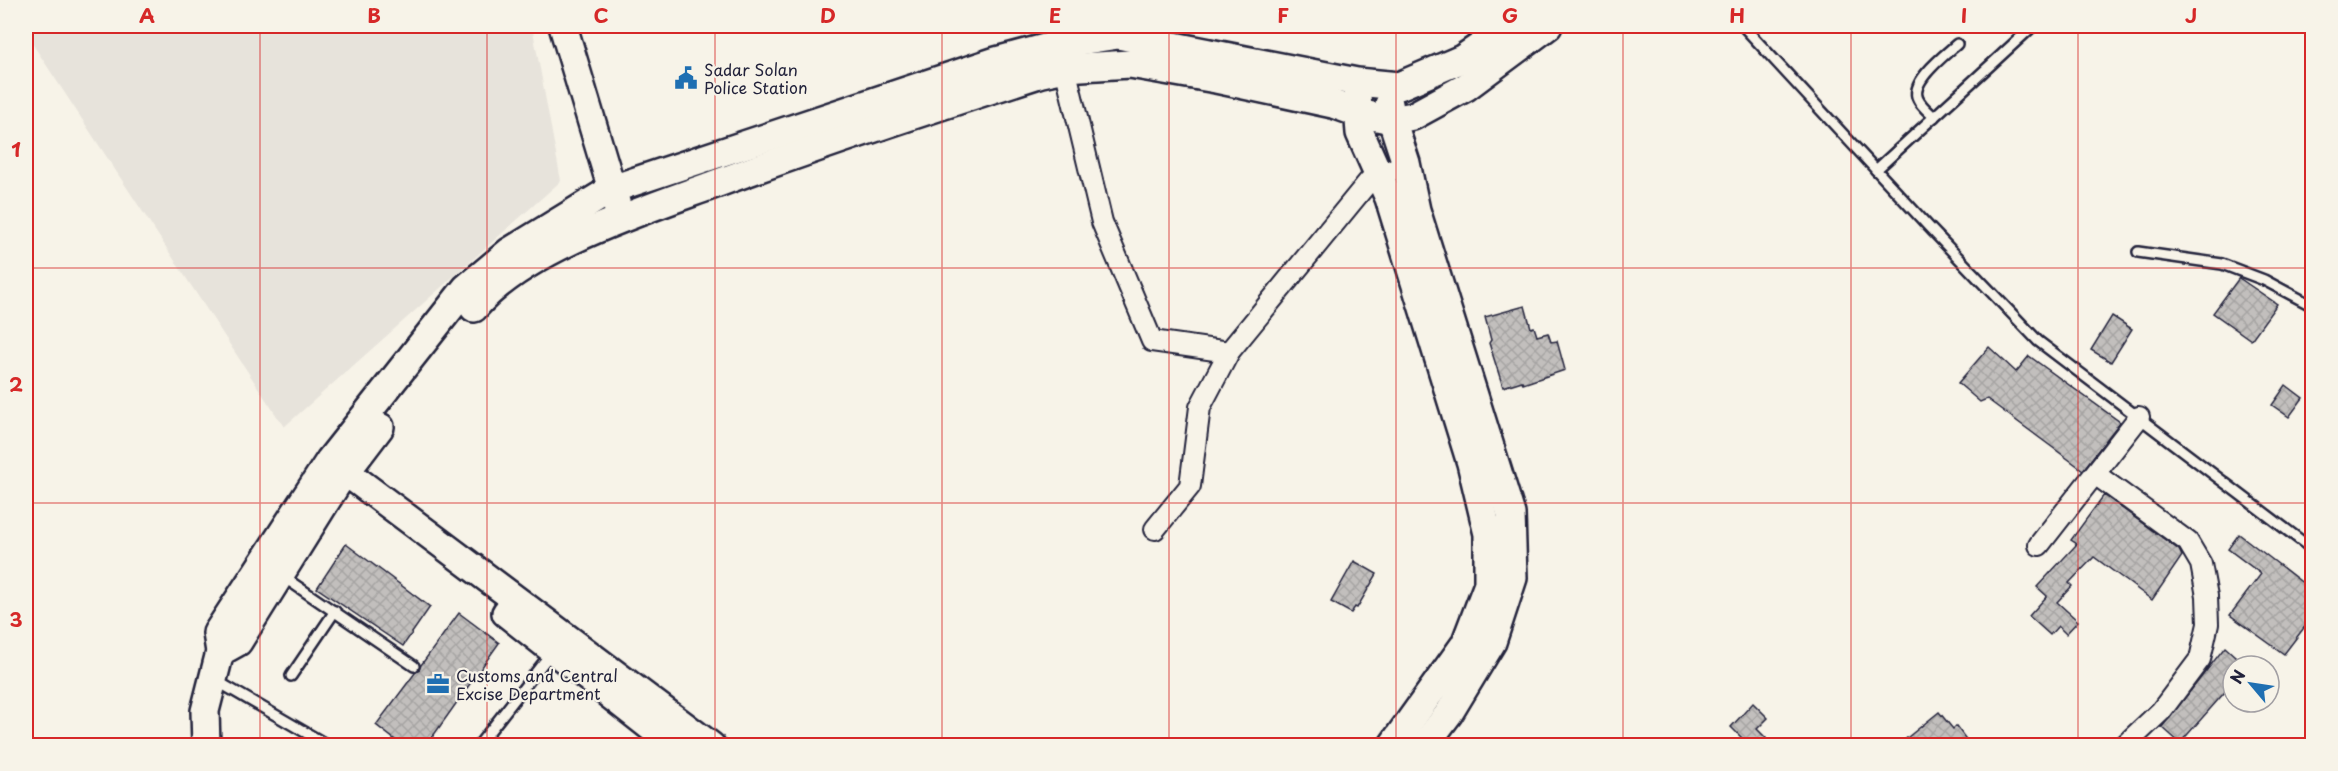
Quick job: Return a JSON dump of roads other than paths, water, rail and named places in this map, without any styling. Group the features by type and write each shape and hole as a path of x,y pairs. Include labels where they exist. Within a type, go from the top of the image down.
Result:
{"main road":[{"path":"563,26 621,218"},
{"path":"220,652 238,642 280,575 333,473 486,293 540,256 621,218 800,152 1042,73 1062,56 1116,30 1357,82 1399,86 1462,59 1510,26"},
{"path":"206,746 206,711 220,652 217,633 466,288 509,252 612,189 974,68 1062,56 1130,64 1286,94 1392,120 1413,116 1466,87 1548,26"},
{"path":"1116,30 1130,64"},
{"path":"1357,82 1360,132 1389,198 1467,452 1488,534 1488,584 1465,644 1392,746"},
{"path":"1385,84 1392,120 1406,163 1416,210 1511,514 1513,578 1492,642 1449,713 1424,746"},
{"path":"333,473 435,557 675,746"},
{"path":"333,473 711,746"}],"street":[{"path":"1062,56 1102,222 1152,341 1229,351"},
{"path":"1155,529 1190,486 1200,407 1229,351 1370,182 1406,163"},
{"path":"2039,545 2139,417"},
{"path":"2095,474 2188,542 2201,564 2207,596 2208,624 2200,659 2161,711 2124,746"}],"lane":[{"path":"1743,26 2038,341 2313,549"},
{"path":"1876,170 2033,26"},
{"path":"1934,117 1918,100 1916,94 1919,83 1926,73 1957,44"},
{"path":"2138,252 2222,264 2264,280 2312,306"},
{"path":"280,575 414,666"},
{"path":"291,676 335,611"},
{"path":"478,746 553,651"},
{"path":"213,679 329,746"}],"place":[{"name":"Sadar Solan Police Station","path":"686,78"},
{"name":"Customs and Central Excise Department","path":"438,684"}]}
